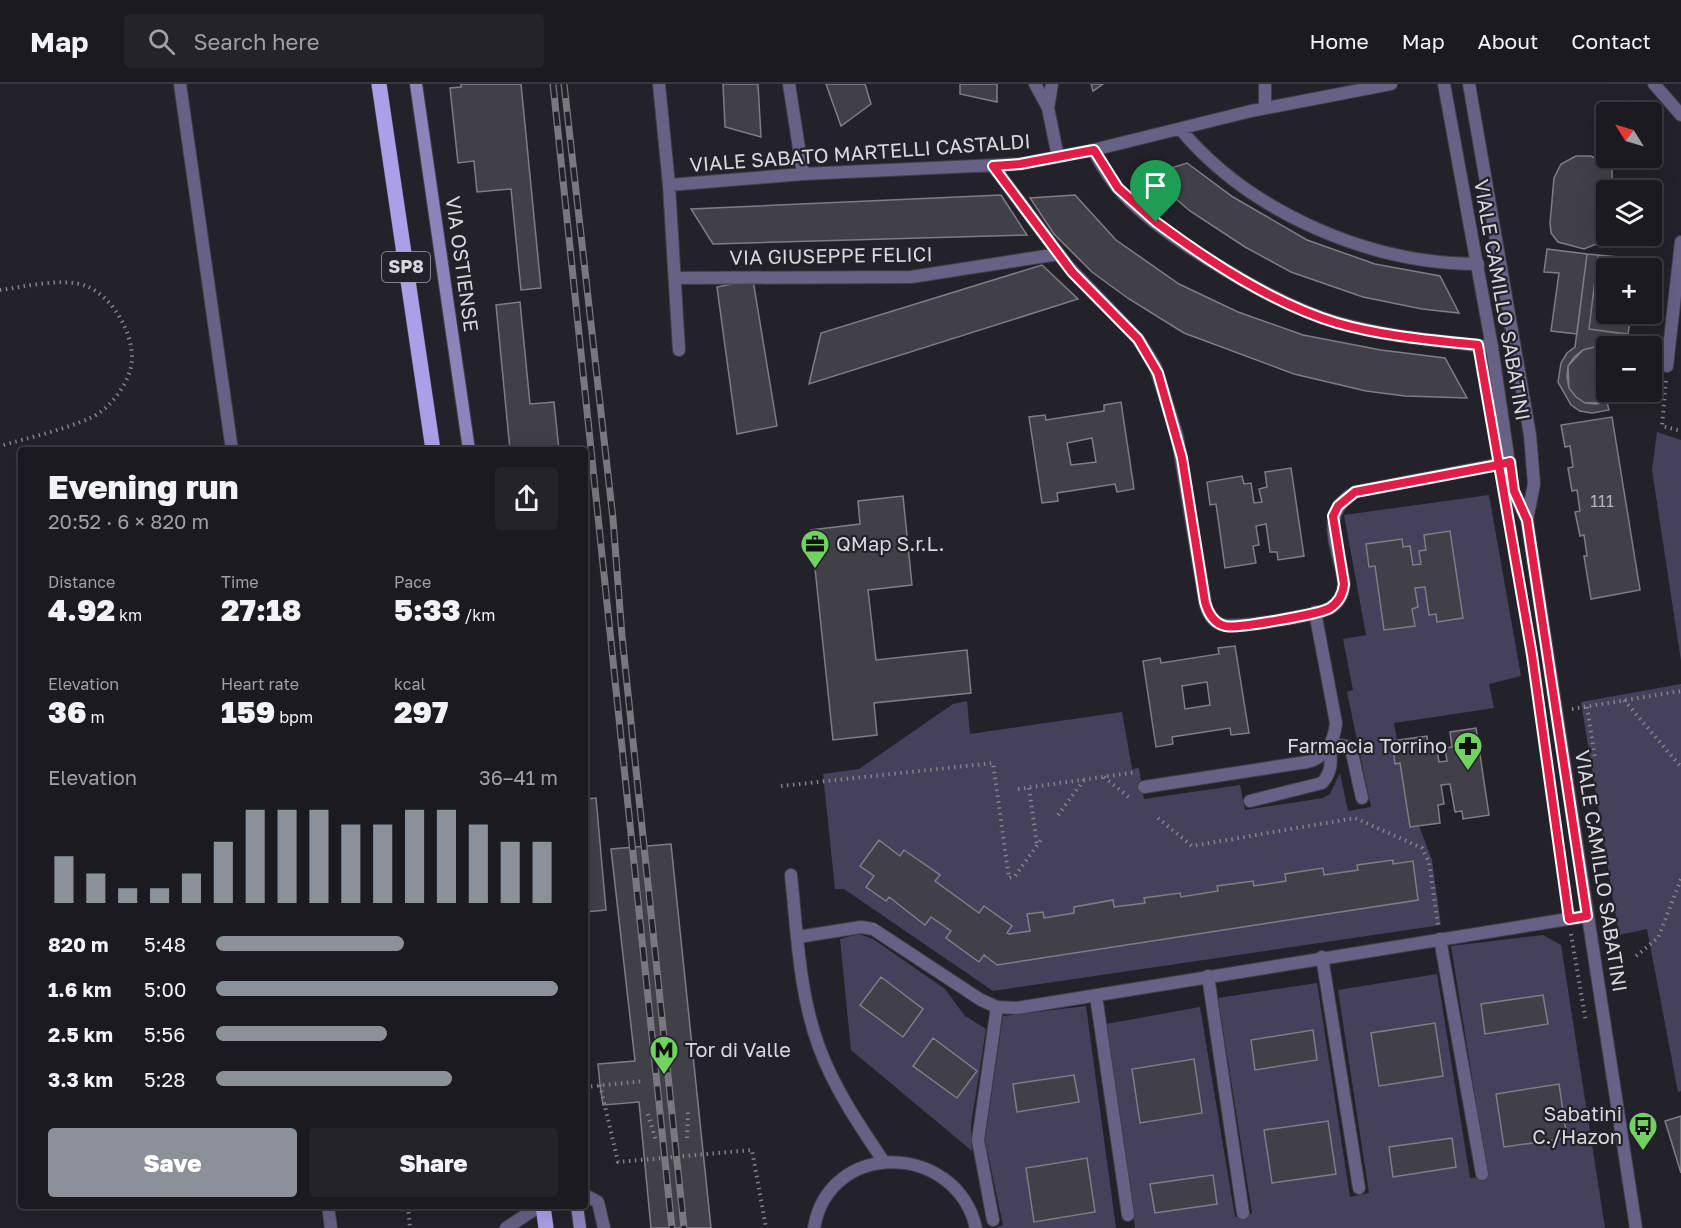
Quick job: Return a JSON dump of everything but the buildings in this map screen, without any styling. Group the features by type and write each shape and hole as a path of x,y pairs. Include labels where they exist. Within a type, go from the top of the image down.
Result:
{"main road":[{"name":"SP8","path":"379,84 433,447"},
{"name":"VIA OSTIENSE","path":"416,84 469,447"},
{"path":"542,1209 546,1228"},
{"path":"577,1209 580,1228"}],"street":[{"path":"180,84 232,447"},
{"path":"659,84 669,185"},
{"path":"789,84 803,174"},
{"path":"1035,84 1048,108 1058,157"},
{"path":"1048,108 1052,84"},
{"path":"1265,84 1265,108"},
{"name":"VIALE SABATO MARTELLI CASTALDI","path":"679,350 669,185 803,174 993,166 1058,157 1180,130 1265,108 1390,84"},
{"name":"VIALE CAMILLO SABATINI","path":"1444,84 1478,264 1514,491 1527,520 1636,1228"},
{"name":"VIALE CAMILLO SABATINI","path":"1469,84 1530,435 1534,484 1527,520"},
{"path":"1654,84 1681,116"},
{"path":"1180,130 1211,160 1243,186 1310,224 1396,254 1446,263 1478,264"},
{"path":"1094,150 1112,182 1145,215 1219,264 1285,302 1325,319 1365,330 1492,347"},
{"path":"993,166 1084,286 1138,339 1158,373 1177,435 1209,613 1218,623 1236,627 1315,612 1335,604 1343,590 1333,516 1334,511 1355,492 1510,462"},
{"path":"1667,366 1681,242"},
{"name":"VIA GIUSEPPE FELICI","path":"675,278 904,277 967,270 1059,254"},
{"path":"1250,801 1322,783 1329,775 1330,744 1336,723 1315,612"},
{"path":"1144,787 1307,762 1320,757 1330,744"},
{"path":"1330,744 1346,746 1352,753 1362,798"},
{"path":"791,875 806,996 819,1046 848,1106 884,1162"},
{"path":"798,937 861,927 873,929 965,991 997,1006 1030,1007 1323,957 1587,916"},
{"path":"1440,939 1482,1174"},
{"path":"1323,957 1359,1188"},
{"path":"1208,976 1243,1213"},
{"path":"1095,996 1128,1215"},
{"path":"993,1220 978,1140 997,1006"},
{"path":"812,1225 830,1192 842,1180 860,1168 884,1162 920,1166 944,1177 966,1200 976,1228"},
{"path":"588,1197 598,1202 604,1228"},
{"path":"328,1209 331,1228"},
{"path":"506,1228 536,1209"}],"path":[{"path":"0,290 54,283 85,285 106,299 126,328 132,360 122,390 99,413 0,446"},
{"path":"1667,366 1662,426 1681,431"},
{"path":"1556,712 1681,692"},
{"path":"1624,700 1681,767"},
{"path":"1587,707 1595,758"},
{"path":"781,786 993,763 1009,878 1015,876 1043,837"},
{"path":"1018,789 1137,772"},
{"path":"1104,777 1134,801"},
{"path":"1058,815 1084,780"},
{"path":"1029,788 1037,845"},
{"path":"1158,818 1192,846 1354,818 1422,848 1429,862 1440,939"},
{"path":"1559,848 1587,1031"},
{"path":"1635,956 1658,938 1681,881"},
{"path":"588,1087 644,1081"},
{"path":"600,1085 618,1162 752,1150 766,1228"},
{"path":"687,1138 688,1112"},
{"path":"648,1114 656,1141"},
{"path":"408,1209 410,1228"}],"shaded area":[{"path":"1657,432 1681,440 1681,661 1652,470"},
{"path":"1489,495 1521,676 1489,684 1494,708 1394,723 1397,741 1392,742 1395,764 1400,763 1410,827 1419,826 1432,860 1441,925 993,991 844,889 835,889 823,774 859,769 953,704 967,701 970,734 1122,712 1132,769 1139,768 1144,799 1240,785 1245,810 1323,798 1330,794 1340,773 1348,811 1371,807 1347,692 1353,690 1343,639 1366,635 1344,515","holes":["879,841 900,856 905,850 939,875 935,881 979,913 984,906 1012,926 1007,933 1009,934 1030,931 1028,914 1043,912 1044,918 1074,913 1074,907 1112,900 1114,907 1145,903 1144,898 1180,893 1181,897 1218,891 1217,886 1252,881 1254,886 1286,881 1285,874 1323,868 1324,875 1358,870 1357,866 1393,860 1393,864 1413,861 1418,899 997,965 931,917 925,925 889,897 886,901 866,887 874,876"]},
{"path":"1681,684 1681,1091 1678,1092 1647,929 1619,935 1581,702"},
{"path":"859,934 873,939 945,989 965,1016 986,1029 971,1125 972,1151 851,1050 840,939"},
{"path":"1543,935 1561,945 1605,1228 1135,1228 1106,1024 1200,1007 1235,1217 1245,1217 1252,1213 1218,998 1317,983 1350,1197 1369,1193 1338,990 1437,974 1470,1178 1488,1177 1451,946"},
{"path":"1086,1006 1116,1228 995,1228 1003,1225 985,1140 1003,1016"}],"railway":[{"path":"553,84 672,1228"},
{"path":"564,84 613,519 622,636 684,1228"}],"place":[{"name":"QMap S.r.L.","path":"815,570"},
{"name":"Farmacia Torrino","path":"1468,772"},
{"name":"Tor di Valle","path":"664,1076"},
{"name":"Sabatini C./Hazon","path":"1643,1152"}],"route":[{"path":"1156,222 1112,182 1094,150 1020,164 993,166 1072,272 1138,339 1155,366 1177,435 1205,602 1209,613 1218,623 1224,626 1241,627 1322,611 1335,604 1344,584 1333,516 1338,506 1355,492 1499,465 1510,462 1514,491 1527,520 1587,916 1569,919 1532,655 1499,465 1478,345 1379,333 1315,315 1249,282 1156,222"}]}
